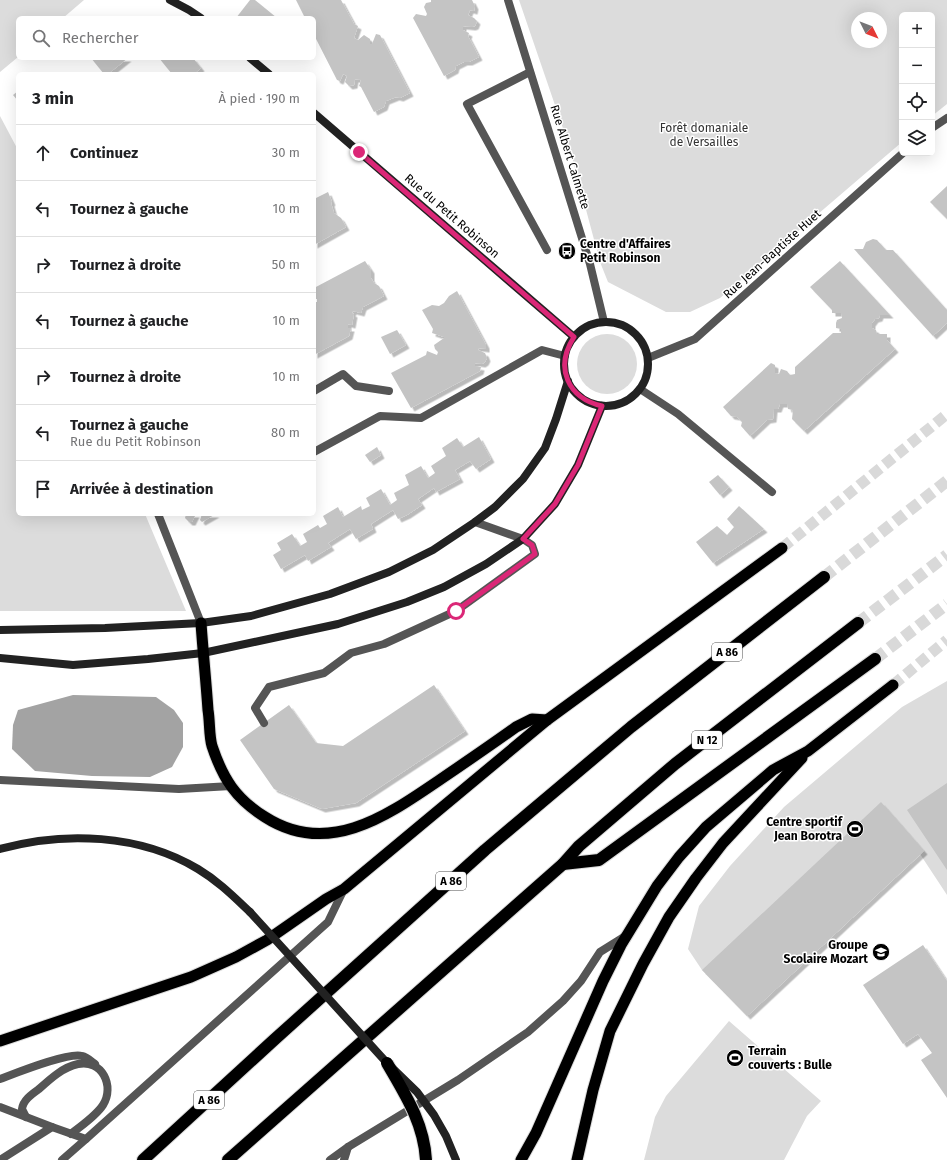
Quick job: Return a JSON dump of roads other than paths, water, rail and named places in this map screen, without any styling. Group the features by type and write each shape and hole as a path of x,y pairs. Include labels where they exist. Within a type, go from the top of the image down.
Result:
{"highway":[{"path":"0,1041 191,977 230,960 267,940 326,899 344,889 547,720 782,548"},
{"name":"A 86","path":"143,1160 280,1034 491,845 631,727 824,577"},
{"path":"200,623 212,745 223,774 236,794 252,809 275,824 300,832 320,834 344,831 373,822 399,808 516,728 532,719 547,720"},
{"name":"N 12","path":"563,864 579,846 676,764 858,623"},
{"path":"228,1160 563,864 599,860 875,659"},
{"path":"521,1160 536,1133 603,981 621,945 657,886 679,857 706,827 773,770 808,751 893,686"},
{"path":"577,1160 593,1090 610,1031 643,964 669,917 723,843 808,751"},
{"path":"387,1063 409,1100 418,1119 423,1136 426,1160"}],"main road":[{"path":"170,0 198,16"},
{"path":"252,60 267,72"},
{"name":"Rue du Petit Robinson","path":"316,115 574,337"},
{"path":"604,322 628,328 637,336 644,346 648,358 648,369 640,389 628,400 620,404 602,406 592,404 581,398 573,390 568,381 564,364 568,346 574,337 580,331 588,327 604,322"},
{"path":"0,630 105,628 200,623 251,616 330,594 389,572 433,550 475,522 495,507 523,479 545,448 568,381"},
{"path":"0,658 73,665 148,660 203,652 338,624 407,602 444,587 486,564 523,539 555,504 578,465 602,406"},
{"path":"0,849 44,840 68,838 98,839 148,847 175,857 198,869 223,886 250,912 387,1063 417,1092 434,1115 446,1136 456,1160"}],"street":[{"name":"Rue Albert Calmette","path":"508,0 590,264 600,299 604,322"},
{"path":"530,72 467,104 547,250"},
{"path":"935,126 947,118"},
{"name":"Rue Jean-Baptiste Huet","path":"648,358 695,340 900,156"},
{"path":"316,451 380,416 421,418 542,350 565,356"},
{"path":"316,390 343,374 356,386 389,391"},
{"path":"640,389 678,414 772,492"},
{"path":"159,516 200,623"},
{"path":"264,723 256,708 269,687 324,673 351,653 384,644 456,611 535,554 532,545 523,539 475,522"},
{"path":"0,780 179,789 231,786"},
{"path":"62,1160 328,922 344,889"},
{"path":"330,1160 348,1147 458,1080 528,1032 563,1002 581,981 600,952 627,936"},
{"path":"0,1078 68,1056 76,1055 88,1058 102,1071 108,1086 106,1100 103,1106 96,1113 72,1134"},
{"path":"26,1117 22,1109 24,1101 52,1078 67,1069 80,1064 95,1066 102,1071"},
{"path":"0,1107 86,1139"},
{"path":"0,1160 52,1127"},
{"path":"344,1160 348,1147"}],"tunnel":[{"path":"782,548 947,414"},
{"path":"824,577 947,481"},
{"path":"858,623 947,555"},
{"path":"875,659 947,604"},
{"path":"893,685 947,640"}],"place":[{"name":"Centre d'Affaires Petit Robinson","path":"567,251"},
{"name":"Centre sportif Jean Borotra","path":"855,829"},
{"name":"Groupe Scolaire Mozart","path":"881,952"},
{"name":"Terrain couverts : Bulle","path":"735,1058"}],"park label":[{"name":"Forêt domaniale de Versailles","path":"704,135"}]}
